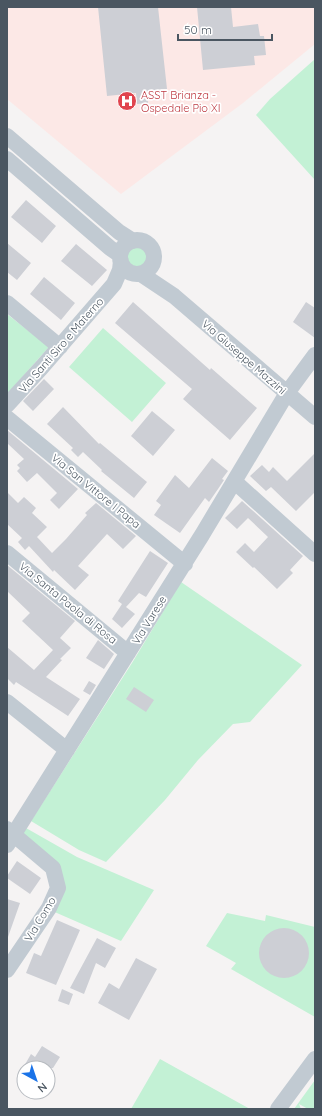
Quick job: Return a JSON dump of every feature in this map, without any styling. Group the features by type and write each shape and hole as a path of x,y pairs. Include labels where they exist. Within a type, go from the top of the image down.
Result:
{"street":[{"path":"7,136 119,232 133,240"},
{"path":"7,159 110,248 120,258 124,268 129,272 138,274 150,268 154,260 154,254 152,248 147,243 140,240 133,240 122,248 120,258"},
{"name":"Via Santi Siro e Materno","path":"7,406 114,284 120,270 120,258"},
{"name":"Via Giuseppe Mazzini","path":"154,260 174,296"},
{"name":"Via Santi Siro e Materno","path":"114,284 138,274"},
{"name":"Via Giuseppe Mazzini","path":"138,274 174,296 315,417"},
{"path":"7,304 60,347"},
{"name":"Via Varese","path":"9,836 67,750 185,564 287,393 315,355"},
{"name":"Via San Vittore I Papa","path":"7,418 185,564"},
{"path":"235,482 315,554"},
{"name":"Via Santa Paola di Rosa","path":"7,553 128,653"},
{"path":"7,702 67,750"},
{"name":"Via Como","path":"7,970 50,908 58,888 53,868 9,836"},
{"path":"278,1109 315,1059"}],"shaded area":[{"name":"ASST Brianza - Ospedale Pio XI","path":"7,7 315,7 315,44 243,103 121,194 7,99"}],"green space":[{"path":"315,59 315,180 256,115 270,99"},
{"path":"137,246 142,247 148,253 148,263 142,269 137,270 132,269 126,263 125,258 126,253 132,247"},
{"path":"7,314 49,347 7,394"},
{"path":"103,328 166,383 132,422 69,367"},
{"path":"181,582 302,665 250,722 233,724 198,760 165,800 106,862 79,850 31,821 132,663"},
{"path":"26,828 77,857 154,890 121,941 50,910 62,891 23,833"},
{"path":"227,913 265,921 266,915 315,927 315,1017 231,969 236,963 206,946"},
{"path":"160,1059 250,1109 131,1109"},
{"path":"315,1080 315,1109 308,1109 299,1104 301,1109 294,1109"}],"building":[{"path":"98,7 158,7 167,89 147,91 148,103 137,104 136,93 107,96"},
{"path":"197,7 231,7 233,27 258,24 260,36 264,36 266,55 254,56 255,65 203,70"},
{"path":"26,200 56,226 42,243 11,217"},
{"path":"7,243 31,263 17,280 7,272"},
{"path":"76,244 107,270 92,286 61,261"},
{"path":"44,277 75,303 61,320 30,294"},
{"path":"133,302 210,370 211,368 257,408 230,440 183,399 192,389 115,323"},
{"path":"306,302 315,308 315,338 293,322"},
{"path":"44,379 54,389 33,411 23,401"},
{"path":"63,407 99,444 100,443 147,482 134,498 101,471 102,470 83,452 78,457 71,450 73,448 47,424"},
{"path":"152,411 175,430 153,456 131,436"},
{"path":"7,430 78,489 59,509 50,500 57,493 37,473 27,482 17,471 20,468 17,465 24,459 7,443"},
{"path":"315,453 315,492 296,511 271,487 266,491 250,476 262,465 269,472 273,467 287,481"},
{"path":"212,458 228,471 222,479 224,480 209,502 205,498 180,533 154,515 161,505 156,501 175,475 189,488"},
{"path":"7,492 18,503 24,497 36,508 32,513 47,527 37,537 52,553 87,515 85,513 96,503 136,536 123,549 107,534 78,566 89,575 75,590 54,570 53,572 29,546 25,550 18,542 22,538 7,524"},
{"path":"242,501 303,556 290,570 293,573 277,589 236,552 245,543 254,552 268,537 248,518 237,529 225,518"},
{"path":"150,551 168,563 146,597 139,593 126,607 135,614 122,628 112,619 122,604 118,601"},
{"path":"7,565 75,621 60,638 71,648 46,677 80,699 68,716 16,682 14,685 7,678 7,647 34,670 53,650 22,621 30,613 7,591"},
{"path":"98,640 114,654 104,669 86,658"},
{"path":"89,681 96,685 90,695 83,691"},
{"path":"134,687 154,700 146,712 126,699"},
{"path":"17,861 41,878 30,894 7,878"},
{"path":"7,899 20,903 8,937 7,937"},
{"path":"57,920 80,930 56,985 26,973 34,953 41,956"},
{"path":"279,928 289,928 302,935 309,948 309,958 302,971 289,978 279,978 270,974 263,967 259,958 259,948 263,939 270,932"},
{"path":"97,938 116,948 105,968 96,963 84,994 70,988"},
{"path":"136,958 157,969 129,1020 98,1003 109,983 119,989"},
{"path":"62,989 73,994 69,1005 58,1001"},
{"path":"42,1046 60,1057 56,1063 56,1060 28,1060 31,1054 35,1057"}],"place":[{"name":"ASST Brianza - Ospedale Pio XI","path":"127,101"}]}
